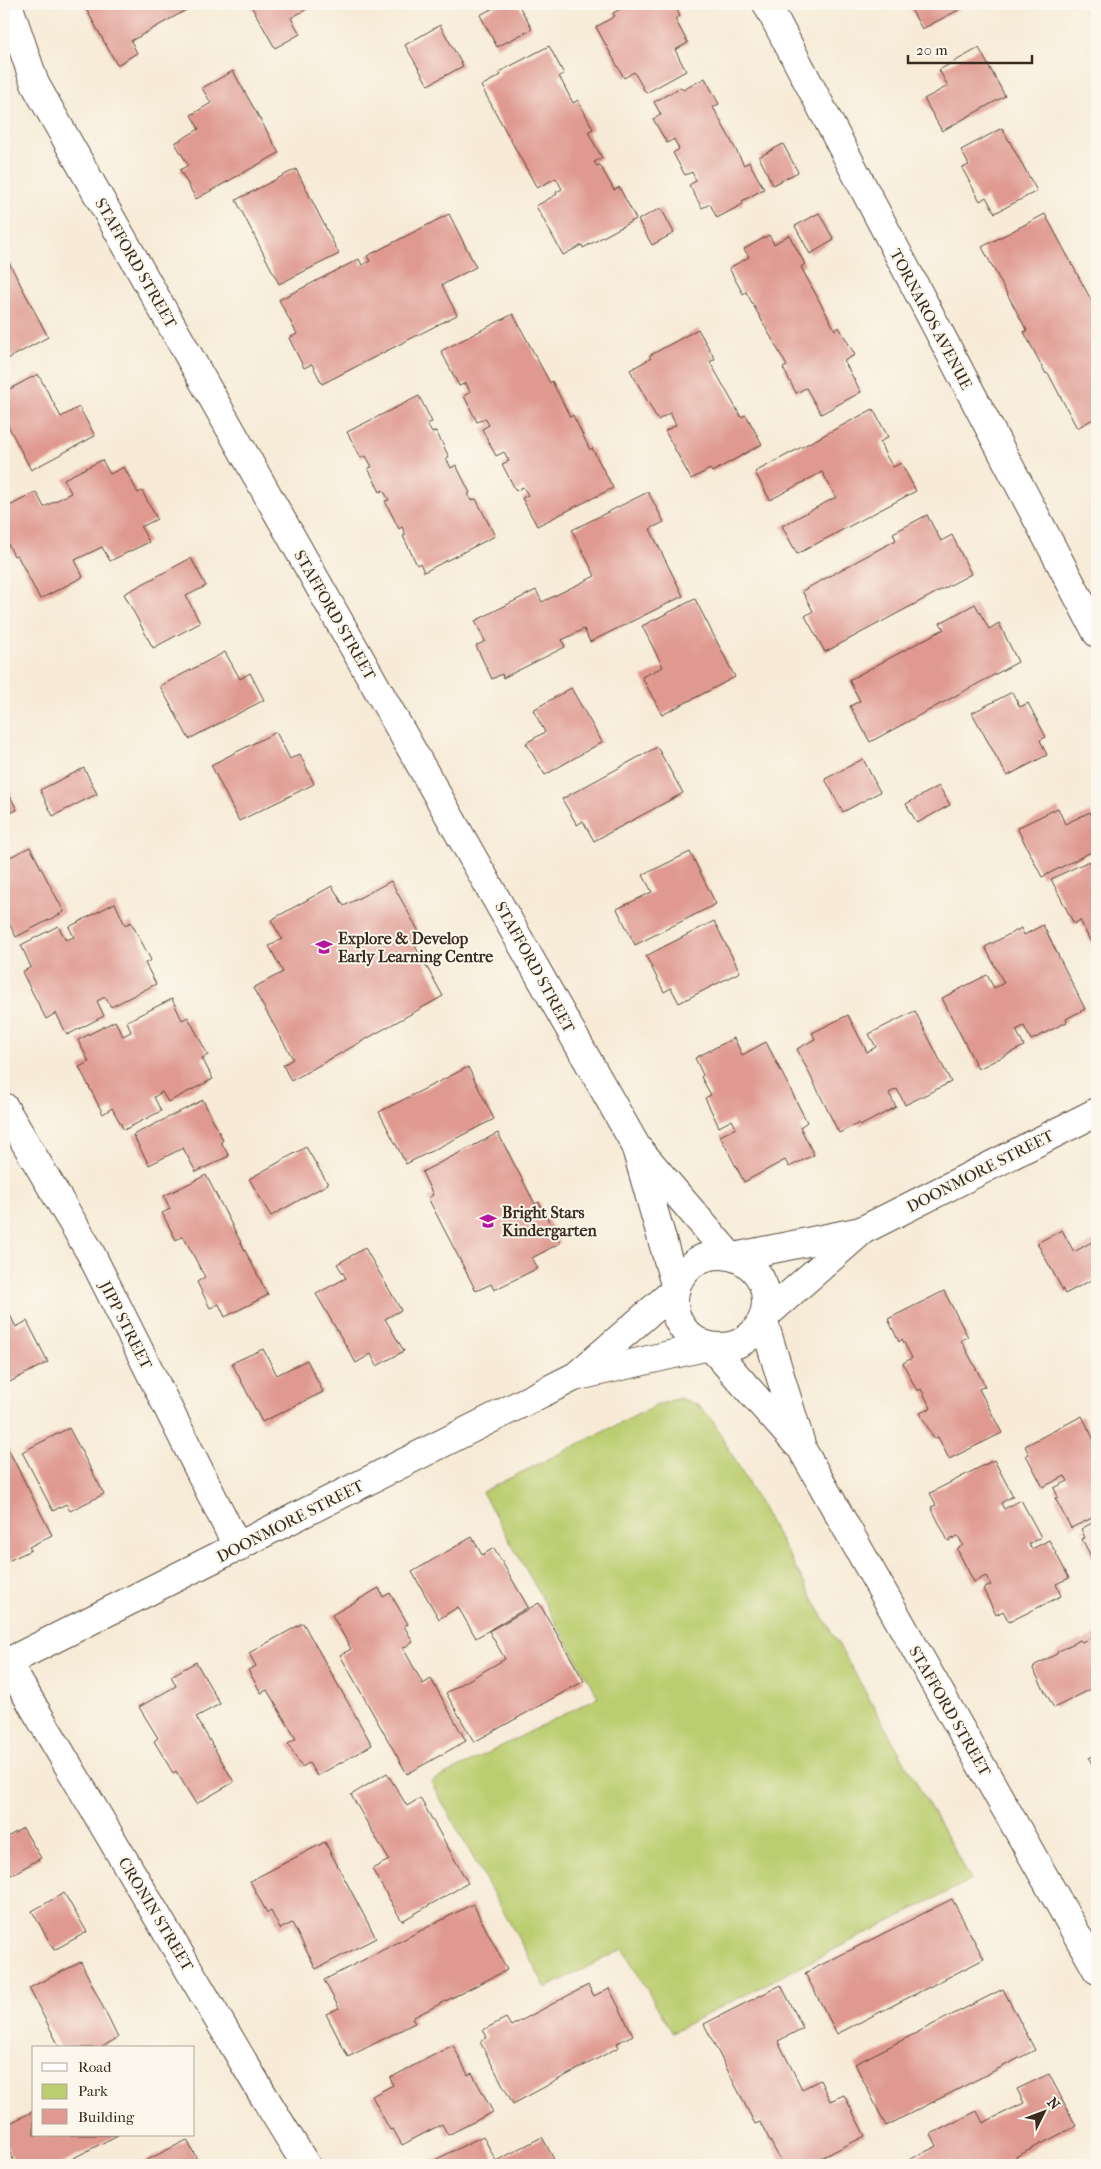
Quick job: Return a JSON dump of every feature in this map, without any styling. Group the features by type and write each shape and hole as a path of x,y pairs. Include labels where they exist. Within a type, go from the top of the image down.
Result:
{"street":[{"name":"STAFFORD STREET","path":"8,4 35,84 636,1146 732,1256"},
{"name":"TORNAROS AVENUE","path":"767,4 1097,633"},
{"name":"STAFFORD STREET","path":"4,54 35,84"},
{"name":"JIPP STREET","path":"4,1107 90,1252 238,1548"},
{"name":"DOONMORE STREET","path":"764,1317 862,1230 1097,1112"},
{"name":"STAFFORD STREET","path":"636,1146 676,1289"},
{"name":"DOONMORE STREET","path":"732,1256 862,1230"},
{"path":"717,1255 732,1256 747,1263 757,1274 764,1286 767,1300 764,1317 757,1330 736,1345 724,1347 710,1346 695,1340 685,1330 678,1318 674,1304 676,1289 682,1275 691,1265 704,1258 717,1255"},
{"name":"DOONMORE STREET","path":"5,1663 238,1548 574,1377 676,1289"},
{"name":"STAFFORD STREET","path":"764,1317 804,1451"},
{"name":"STAFFORD STREET","path":"710,1346 804,1451 1097,1970"},
{"name":"DOONMORE STREET","path":"574,1377 710,1346"},
{"name":"CRONIN STREET","path":"5,1663 306,2165"}],"green space":[{"path":"679,1398 698,1405 712,1419 971,1880 672,2032 623,1949 546,1988 431,1782 598,1697 482,1492 657,1405"}],"building":[{"path":"91,4 197,4 131,41 137,53 117,65 85,7"},
{"path":"250,4 316,4 291,18 300,34 275,48"},
{"path":"501,4 518,4 532,29 497,47 480,15"},
{"path":"630,4 674,4 680,16 675,19 688,43 675,50 686,71 646,93 634,72 624,78 596,27 615,16 613,13"},
{"path":"908,4 970,4 922,29"},
{"path":"440,25 463,66 428,85 405,45"},
{"path":"549,46 564,74 559,76 573,103 578,100 593,129 588,132 602,158 594,162 597,166 600,165 614,190 619,187 636,219 583,248 582,245 563,255 536,206 562,189 556,178 537,188 481,86 501,75 499,72"},
{"path":"979,48 1005,96 942,131 924,99 948,86 939,70"},
{"path":"233,71 279,153 196,199 180,170 188,165 175,143 199,129 191,115 211,103 202,88"},
{"path":"705,78 719,104 713,107 744,165 749,162 764,189 742,201 743,204 717,218 710,204 702,208 689,185 696,181 692,172 685,175 673,153 679,149 674,139 667,143 653,119 661,115 654,102 681,87 683,90"},
{"path":"1002,128 1037,191 995,213 986,197 980,201 962,168 969,165 961,150"},
{"path":"783,144 798,172 773,185 759,157"},
{"path":"296,169 339,254 279,284 236,200"},
{"path":"661,208 674,233 652,245 638,220"},
{"path":"819,213 834,240 810,254 795,226"},
{"path":"449,214 476,267 442,285 457,315 322,384 312,364 304,368 289,338 297,334 279,300 359,259 362,265 370,261 367,256"},
{"path":"1045,214 1097,311 1097,417 1077,428 1048,373 1046,374 1024,332 1027,331 982,247"},
{"path":"769,235 774,244 789,235 805,264 801,267 835,330 839,327 855,355 844,361 861,392 821,414 806,388 796,393 783,368 787,366 746,292 743,294 729,268 749,257 744,249"},
{"path":"4,253 48,337 4,361"},
{"path":"513,314 550,383 552,381 570,417 573,415 590,450 592,448 613,488 537,526 522,498 528,495 523,487 516,491 502,464 509,461 504,452 496,456 482,429 489,425 485,418 477,422 464,396 470,392 466,383 459,386 441,351"},
{"path":"698,329 715,359 710,362 741,417 746,415 762,444 712,472 710,469 691,479 665,431 676,425 670,413 658,420 630,370 651,358 649,356"},
{"path":"38,374 61,417 79,407 95,436 31,470 4,418 4,392"},
{"path":"419,396 432,422 427,424 432,433 436,431 449,457 446,458 451,468 456,465 470,493 468,494 471,500 476,499 495,536 424,572 420,563 417,565 403,536 406,535 402,527 399,529 385,501 389,500 383,490 380,492 368,468 372,467 366,456 361,458 347,432"},
{"path":"873,409 888,437 880,442 885,454 893,467 901,463 916,491 797,554 782,526 836,497 822,472 770,500 755,472"},
{"path":"102,460 110,474 124,467 138,493 142,491 157,519 141,527 149,542 110,561 102,547 75,560 83,577 40,599 17,555 14,556 4,536 4,509 36,492 44,507 71,493 64,479"},
{"path":"648,492 664,522 650,529 683,596 590,642 584,629 562,640 565,647 503,678 502,674 492,679 476,646 485,641 475,621 536,590 542,602 595,576 572,530"},
{"path":"927,515 941,541 952,535 971,574 825,652 805,616 813,611 802,591 896,540 893,533"},
{"path":"191,558 206,586 186,596 200,623 153,648 124,594"},
{"path":"695,599 735,677 662,715 642,677 663,667 642,626"},
{"path":"975,604 989,629 999,623 1018,662 870,742 850,706 860,701 849,680 944,629 940,623"},
{"path":"225,652 240,679 250,673 264,700 189,739 160,686"},
{"path":"571,688 602,742 545,775 526,743 545,732 533,710"},
{"path":"1012,692 1020,707 1028,703 1046,737 1040,740 1047,755 1007,776 972,713"},
{"path":"276,732 290,759 300,754 314,784 239,821 211,765"},
{"path":"657,747 683,793 594,841 583,821 577,825 562,799"},
{"path":"863,759 880,792 843,812 825,779"},
{"path":"84,768 97,794 53,816 40,790"},
{"path":"4,783 17,810 4,816"},
{"path":"939,786 950,805 917,823 906,804"},
{"path":"1058,808 1065,824 1090,812 1097,827 1097,849 1042,877 1017,828"},
{"path":"30,847 64,912 16,937 4,913 4,860"},
{"path":"690,852 716,904 635,945 617,909 652,892 643,875"},
{"path":"1089,861 1097,877 1097,955 1080,920 1074,924 1051,879"},
{"path":"391,881 424,941 415,946 443,996 291,1081 283,1065 293,1059 253,988 283,972 269,946 282,939 271,920 332,886 344,906"},
{"path":"115,903 125,925 131,922 151,960 145,963 156,984 111,1007 105,997 97,1001 104,1016 67,1035 56,1013 46,1019 22,972 31,967 21,945 58,926 66,940 74,937 69,927"},
{"path":"714,921 740,972 679,1003 671,988 664,992 646,956"},
{"path":"1043,925 1085,1009 1066,1019 1067,1022 1031,1040 1024,1026 1016,1030 1024,1046 978,1069 942,998 987,975 994,988 1004,983 985,947 1021,928 1024,935"},
{"path":"172,999 182,1020 188,1017 208,1055 202,1058 213,1079 168,1102 162,1092 154,1097 161,1111 124,1130 112,1108 103,1114 79,1067 89,1062 78,1040 115,1021 123,1036 131,1032 127,1021"},
{"path":"915,1011 951,1082 905,1105 897,1089 889,1093 896,1107 860,1126 859,1123 839,1133 797,1049 815,1039 812,1033 848,1015 867,1052 876,1047 869,1034"},
{"path":"734,1038 742,1055 766,1042 807,1122 800,1127 814,1155 789,1167 785,1160 744,1182 720,1136 736,1128 732,1120 719,1127 705,1098 711,1095 701,1077 703,1075 695,1058"},
{"path":"468,1067 494,1119 406,1164 379,1112"},
{"path":"203,1100 229,1156 196,1172 183,1148 149,1165 133,1135"},
{"path":"498,1133 535,1204 539,1202 560,1243 532,1258 538,1268 494,1290 491,1284 476,1291 428,1198 433,1195 422,1172"},
{"path":"306,1147 328,1184 271,1216 249,1179"},
{"path":"206,1175 268,1295 225,1317 219,1304 210,1308 197,1282 205,1277 183,1236 176,1240 162,1213 170,1209 164,1196"},
{"path":"1062,1230 1074,1252 1097,1239 1097,1277 1065,1294 1037,1243"},
{"path":"365,1248 401,1310 385,1319 404,1351 377,1366 371,1354 356,1363 316,1294 346,1278 337,1264"},
{"path":"944,1291 968,1337 961,1340 985,1386 979,1389 1002,1433 949,1459 938,1437 934,1439 920,1413 931,1408 921,1389 917,1391 903,1363 912,1358 902,1339 899,1342 888,1319"},
{"path":"4,1303 16,1327 27,1321 48,1362 4,1385"},
{"path":"263,1349 277,1375 307,1360 323,1392 262,1422 232,1363"},
{"path":"1082,1416 1097,1446 1097,1568 1082,1539 1085,1538 1081,1529 1094,1522 1092,1518 1071,1528 1055,1498 1058,1497 1054,1488 1068,1481 1065,1476 1043,1487 1026,1455 1029,1454 1025,1446"},
{"path":"69,1428 104,1494 70,1511 66,1504 53,1511 22,1452"},
{"path":"7,1447 52,1535 29,1547 31,1550 4,1563 4,1448"},
{"path":"994,1460 1013,1496 1001,1503 1004,1509 1021,1500 1041,1537 1029,1544 1032,1549 1049,1540 1069,1578 1056,1584 1061,1596 1009,1622 1003,1611 996,1615 983,1589 991,1585 986,1576 974,1582 957,1549 963,1545 958,1536 948,1541 931,1507 936,1505 930,1493"},
{"path":"472,1537 482,1555 494,1548 528,1607 476,1638 458,1607 439,1619 412,1572"},
{"path":"379,1588 383,1597 390,1593 408,1624 404,1626 413,1642 403,1648 423,1684 431,1679 466,1741 407,1774 340,1655 351,1649 332,1615"},
{"path":"539,1603 584,1681 474,1742 446,1693 505,1659 489,1631"},
{"path":"303,1623 372,1745 317,1776 309,1763 302,1767 288,1744 296,1739 267,1690 261,1693 248,1670 256,1666 249,1653"},
{"path":"1097,1634 1097,1686 1054,1708 1033,1669 1035,1665 1080,1640 1082,1642"},
{"path":"196,1662 220,1704 196,1717 234,1782 196,1804 176,1771 173,1773 154,1741 158,1738 139,1707 176,1686 171,1676"},
{"path":"1097,1754 1097,1774 1089,1758"},
{"path":"387,1773 407,1806 420,1798 468,1883 402,1921 372,1869 389,1860 351,1795"},
{"path":"23,1828 41,1858 4,1879 4,1839"},
{"path":"325,1842 376,1938 316,1969 292,1923 280,1929 271,1911 267,1913 250,1881"},
{"path":"64,1893 87,1932 54,1950 32,1911"},
{"path":"952,1899 984,1959 837,2034 805,1973"},
{"path":"473,1904 507,1970 412,2018 415,2023 348,2057 326,2014 339,2008 324,1980"},
{"path":"81,1962 118,2038 103,2046 59,2046 29,1988"},
{"path":"588,1985 594,1996 609,1988 633,2035 617,2043 619,2047 513,2104 480,2042 487,2037 483,2030 506,2018 511,2026"},
{"path":"781,1985 803,2028 778,2041 802,2089 820,2080 830,2101 844,2095 865,2136 807,2165 783,2165 760,2122 755,2124 704,2024"},
{"path":"1003,1989 1035,2050 886,2126 855,2064"},
{"path":"453,2045 468,2075 472,2073 493,2112 448,2135 442,2124 402,2145 393,2129 390,2130 372,2096 393,2085 390,2078"},
{"path":"1049,2074 1076,2126 1000,2165 899,2165 937,2146 931,2134 977,2111 983,2123 1024,2103 1017,2089"},
{"path":"32,2112 32,2136 116,2136 60,2165 16,2165 4,2141 4,2126"},
{"path":"483,2136 496,2161 542,2137 557,2165 431,2165 429,2163"},
{"path":"187,2140 200,2165 137,2165"}],"place":[{"name":"Explore & Develop Early Learning Centre","path":"324,947"},
{"name":"Bright Stars Kindergarten","path":"488,1221"}]}
